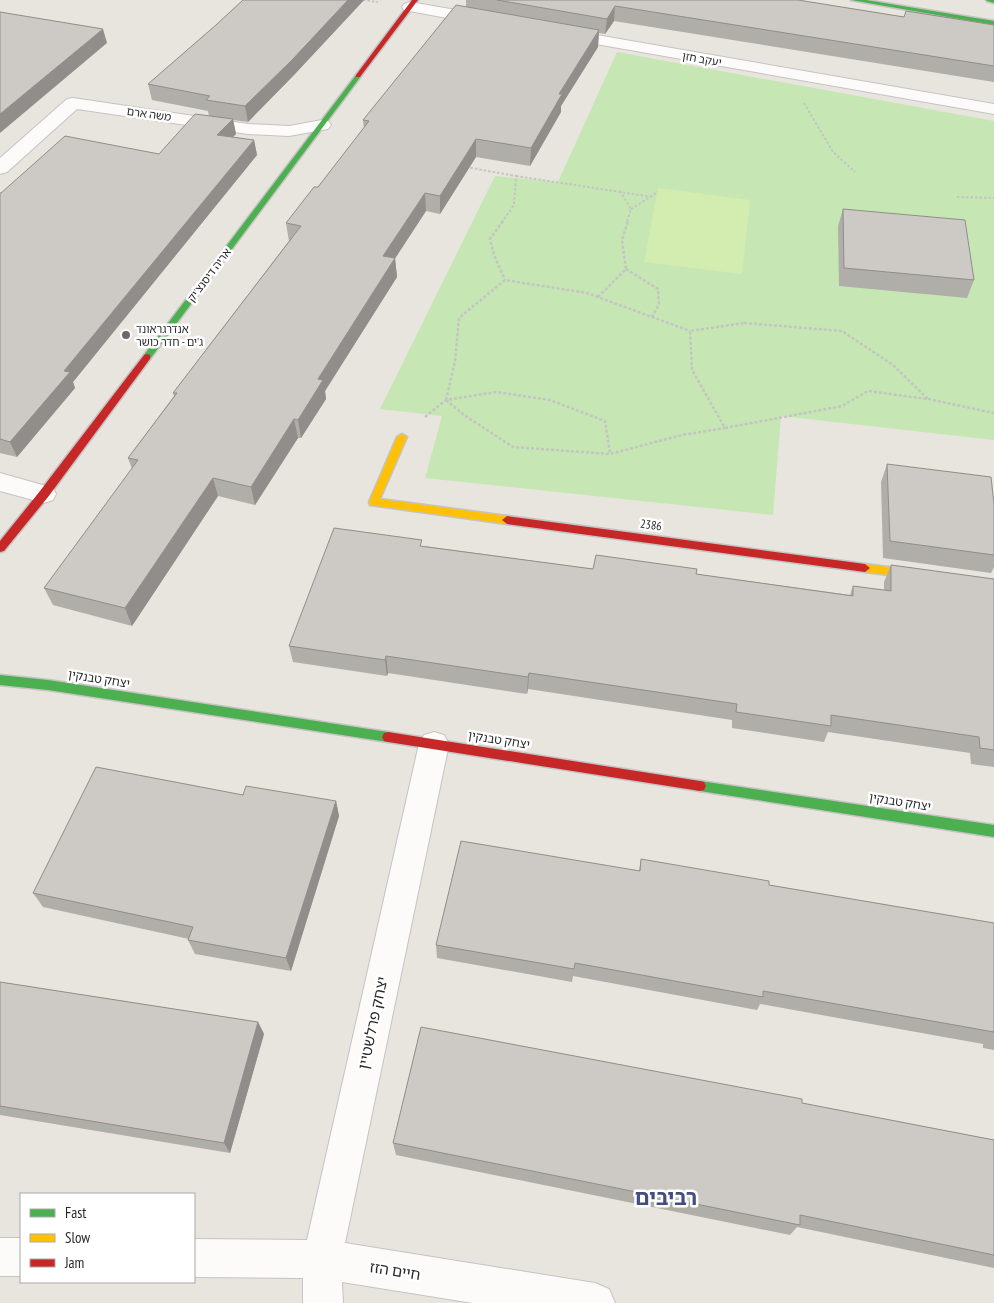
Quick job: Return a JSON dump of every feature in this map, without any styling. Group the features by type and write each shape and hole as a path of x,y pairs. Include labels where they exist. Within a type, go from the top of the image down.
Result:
{"street":[{"path":"854,0 994,22"},
{"path":"990,0 994,1"},
{"path":"413,3 505,24"},
{"name":"אריה דיסנצ'יק","path":"0,548 44,494 413,3"},
{"name":"יעקב חזן","path":"543,30 994,109"},
{"name":"משה ארם","path":"0,168 73,103 248,128 289,131 322,125"},
{"name":"2386","path":"402,437 374,502 994,585"},
{"path":"0,482 44,494"},
{"name":"יצחק טבנקין","path":"0,680 48,685 994,831"},
{"name":"יצחק פרלשטיין","path":"323,1303 322,1259 434,744"},
{"path":"0,1257 20,1257"},
{"name":"חיים הזז","path":"195,1258 322,1259 595,1303"}],"path":[{"path":"787,74 833,152 855,172"},
{"path":"458,166 653,196"},
{"path":"505,280 490,239 514,205 516,176"},
{"path":"620,191 631,209"},
{"path":"652,317 659,304 658,289 626,268 622,240 631,209 658,192"},
{"path":"957,197 994,198"},
{"path":"598,297 626,268"},
{"path":"446,400 455,362 459,318 505,280 587,293 690,331 744,323 842,331 893,364 928,399"},
{"path":"690,331 692,370 725,428"},
{"path":"446,400 464,415 514,447 610,454 682,435 774,420 842,406 868,391 928,399 994,413"},
{"path":"422,419 446,400 496,392 550,400 604,421 610,454"}],"green space":[{"path":"617,52 994,121 994,440 781,416 773,515 425,478 442,416 380,409 495,176 558,182"},
{"path":"658,188 750,200 742,274 644,262"}],"building":[{"path":"243,0 348,0 292,60 245,106 206,100 210,96 148,84 216,25"},
{"path":"497,0 798,0 904,17 906,11 994,25 994,66 615,6 607,19"},
{"path":"456,5 599,30 559,94 562,94 531,148 476,139 440,196 425,193 383,256 395,258 318,379 323,380 298,420 294,419 251,487 213,478 125,608 44,588 138,460 128,458 177,393 173,393 301,226 286,223 314,187 318,187 369,121 363,120"},
{"path":"0,12 103,29 0,114"},
{"path":"195,114 233,119 217,135 254,140 64,371 70,372 10,442 0,439 0,193 65,136 159,154"},
{"path":"843,209 965,220 974,280 844,268"},
{"path":"887,464 991,477 994,504 994,555 890,541"},
{"path":"334,528 422,540 420,546 593,569 596,555 697,569 696,574 853,596 853,586 891,591 891,565 994,579 994,750 980,748 979,737 831,715 831,726 736,712 737,704 529,673 528,677 386,656 385,660 289,646"},
{"path":"96,767 243,795 246,786 336,801 286,958 188,940 193,927 33,893"},
{"path":"461,841 640,871 641,859 769,881 769,885 994,923 994,1032 763,991 763,997 575,963 574,969 436,945"},
{"path":"0,982 258,1022 224,1143 0,1106"},
{"path":"421,1027 802,1099 802,1103 994,1140 994,1255 800,1215 800,1225 393,1143"}],"traffic: fast":[{"path":"854,0 994,23"},
{"path":"989,0 994,1"},
{"path":"147,357 358,76"},
{"path":"0,680 48,685 388,737"},
{"path":"700,786 994,831"}],"traffic: slow":[{"path":"402,437 374,502 507,520"},
{"path":"865,568 994,585"}],"traffic: jam":[{"path":"358,76 415,0"},
{"path":"0,548 44,494 147,357"},
{"path":"507,520 865,568"},
{"path":"388,737 700,786"}],"place":[{"name":"אנדרגראונד ג'ים - חדר כושר","path":"126,335"}],"district":[{"name":"רביבים","path":"666,1198"}]}
